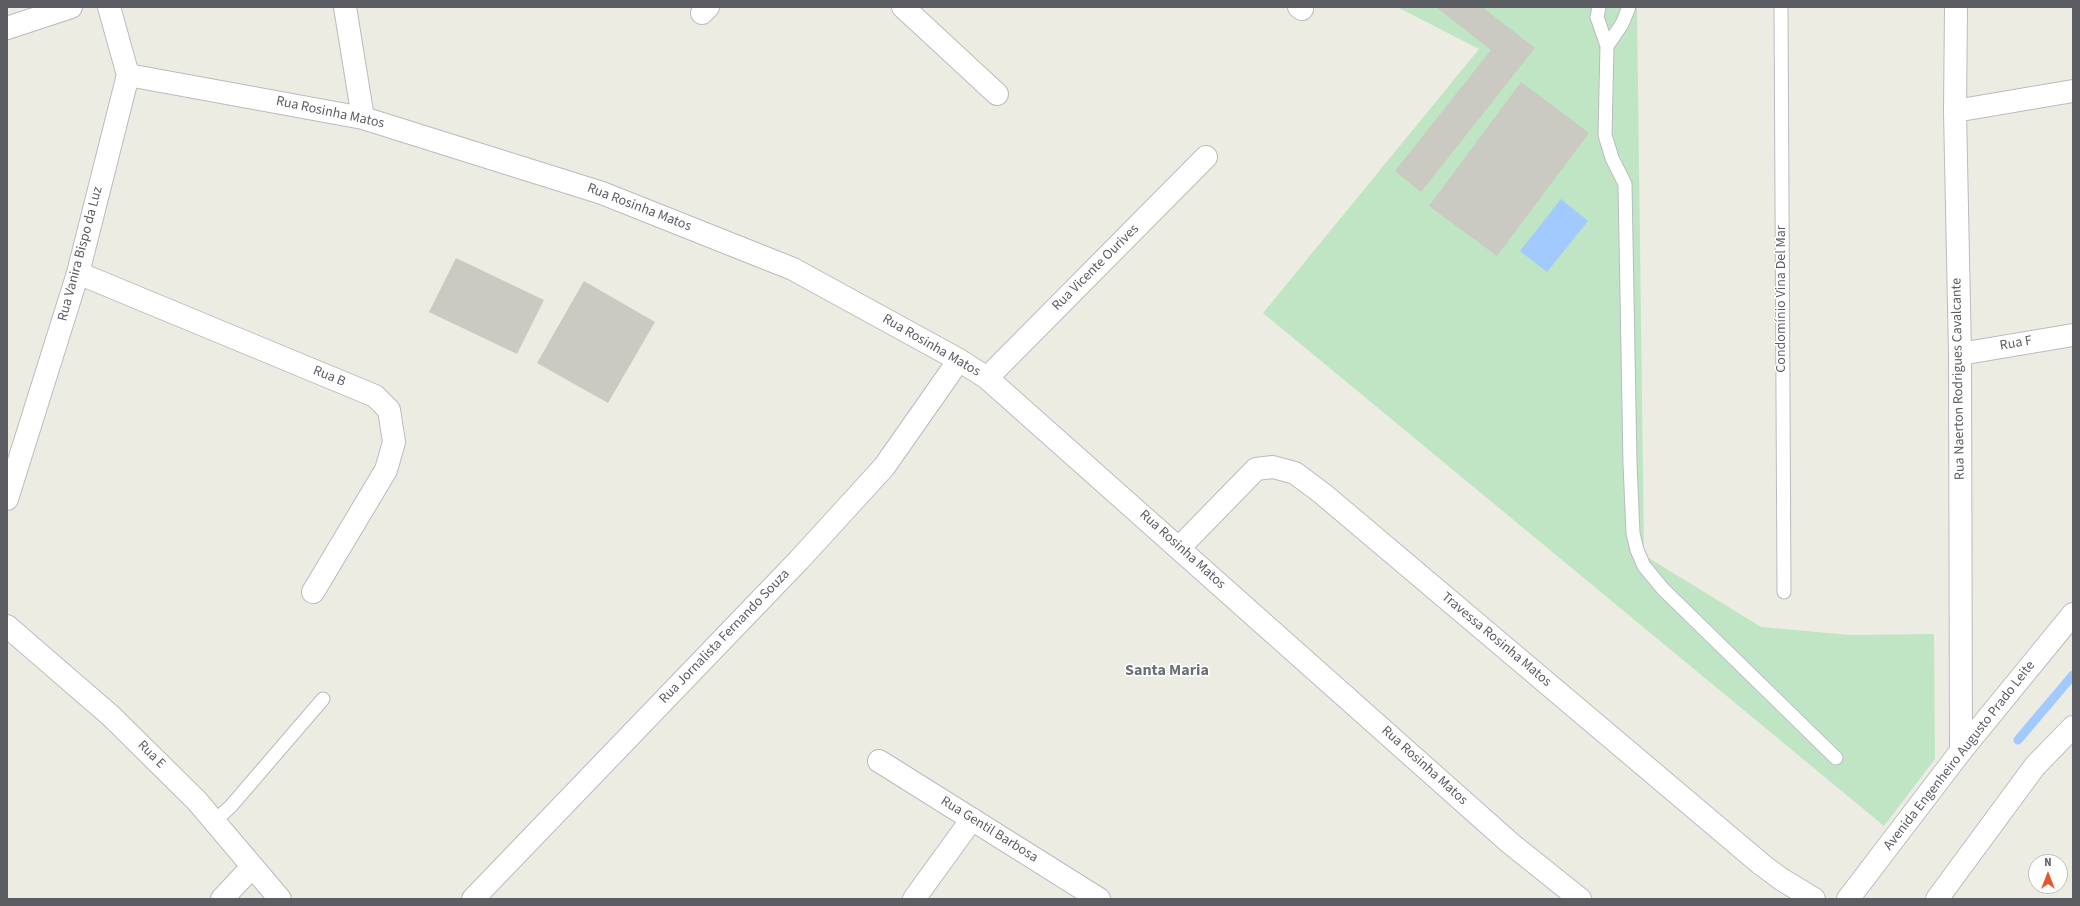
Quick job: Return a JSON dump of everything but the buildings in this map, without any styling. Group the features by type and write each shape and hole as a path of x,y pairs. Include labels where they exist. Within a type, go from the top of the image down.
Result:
{"street":[{"path":"7,28 71,7"},
{"name":"Rua Vanira Bispo da Luz","path":"7,499 78,273 128,75 109,7"},
{"path":"345,7 364,118"},
{"path":"903,7 997,94"},
{"name":"Rua Naerton Rodrigues Cavalcante","path":"1956,7 1955,111 1960,354 1961,751"},
{"name":"Rua Rosinha Matos","path":"128,75 364,118 602,193 793,269 959,360 987,378 1504,838 1580,899"},
{"path":"1955,111 2073,91"},
{"name":"Rua Vicente Ourives","path":"987,378 1206,157"},
{"name":"Rua B","path":"78,273 375,396 389,410 394,442 386,470 313,592"},
{"name":"Rua F","path":"1960,354 2073,335"},
{"name":"Rua Jornalista Fernando Souza","path":"472,899 800,560 884,467 959,360"},
{"name":"Travessa Rosinha Matos","path":"1179,548 1256,469 1273,467 1295,473 1323,494 1761,864 1781,879 1814,899"},
{"name":"Avenida Engenheiro Augusto Prado Leite","path":"1848,899 1961,751 2073,614"},
{"name":"Rua E","path":"7,626 111,716 197,802 280,899"},
{"path":"1937,899 2035,766 2073,727"},
{"name":"Rua Gentil Barbosa","path":"879,761 1099,899"},
{"path":"914,899 972,819"},
{"path":"222,899 252,867"}],"lane":[{"path":"1598,7 1597,17 1607,46 1605,135 1612,158 1624,184 1630,464 1633,532 1637,550 1644,566 1663,590 1836,758"},
{"path":"1607,46 1622,24 1629,7"},
{"name":"Condomínio Vina Del Mar","path":"1781,7 1784,592"},
{"path":"214,822 231,806 323,699"}],"green space":[{"path":"1397,7 1637,7 1644,555 1761,627 1850,635 1934,634 1935,759 1884,826 1263,313 1479,49"}],"water":[{"path":"1561,199 1588,221 1547,272 1520,251"}],"waterway":[{"path":"2018,740 2073,675"}],"district":[{"name":"Santa Maria","path":"1167,671"}]}
